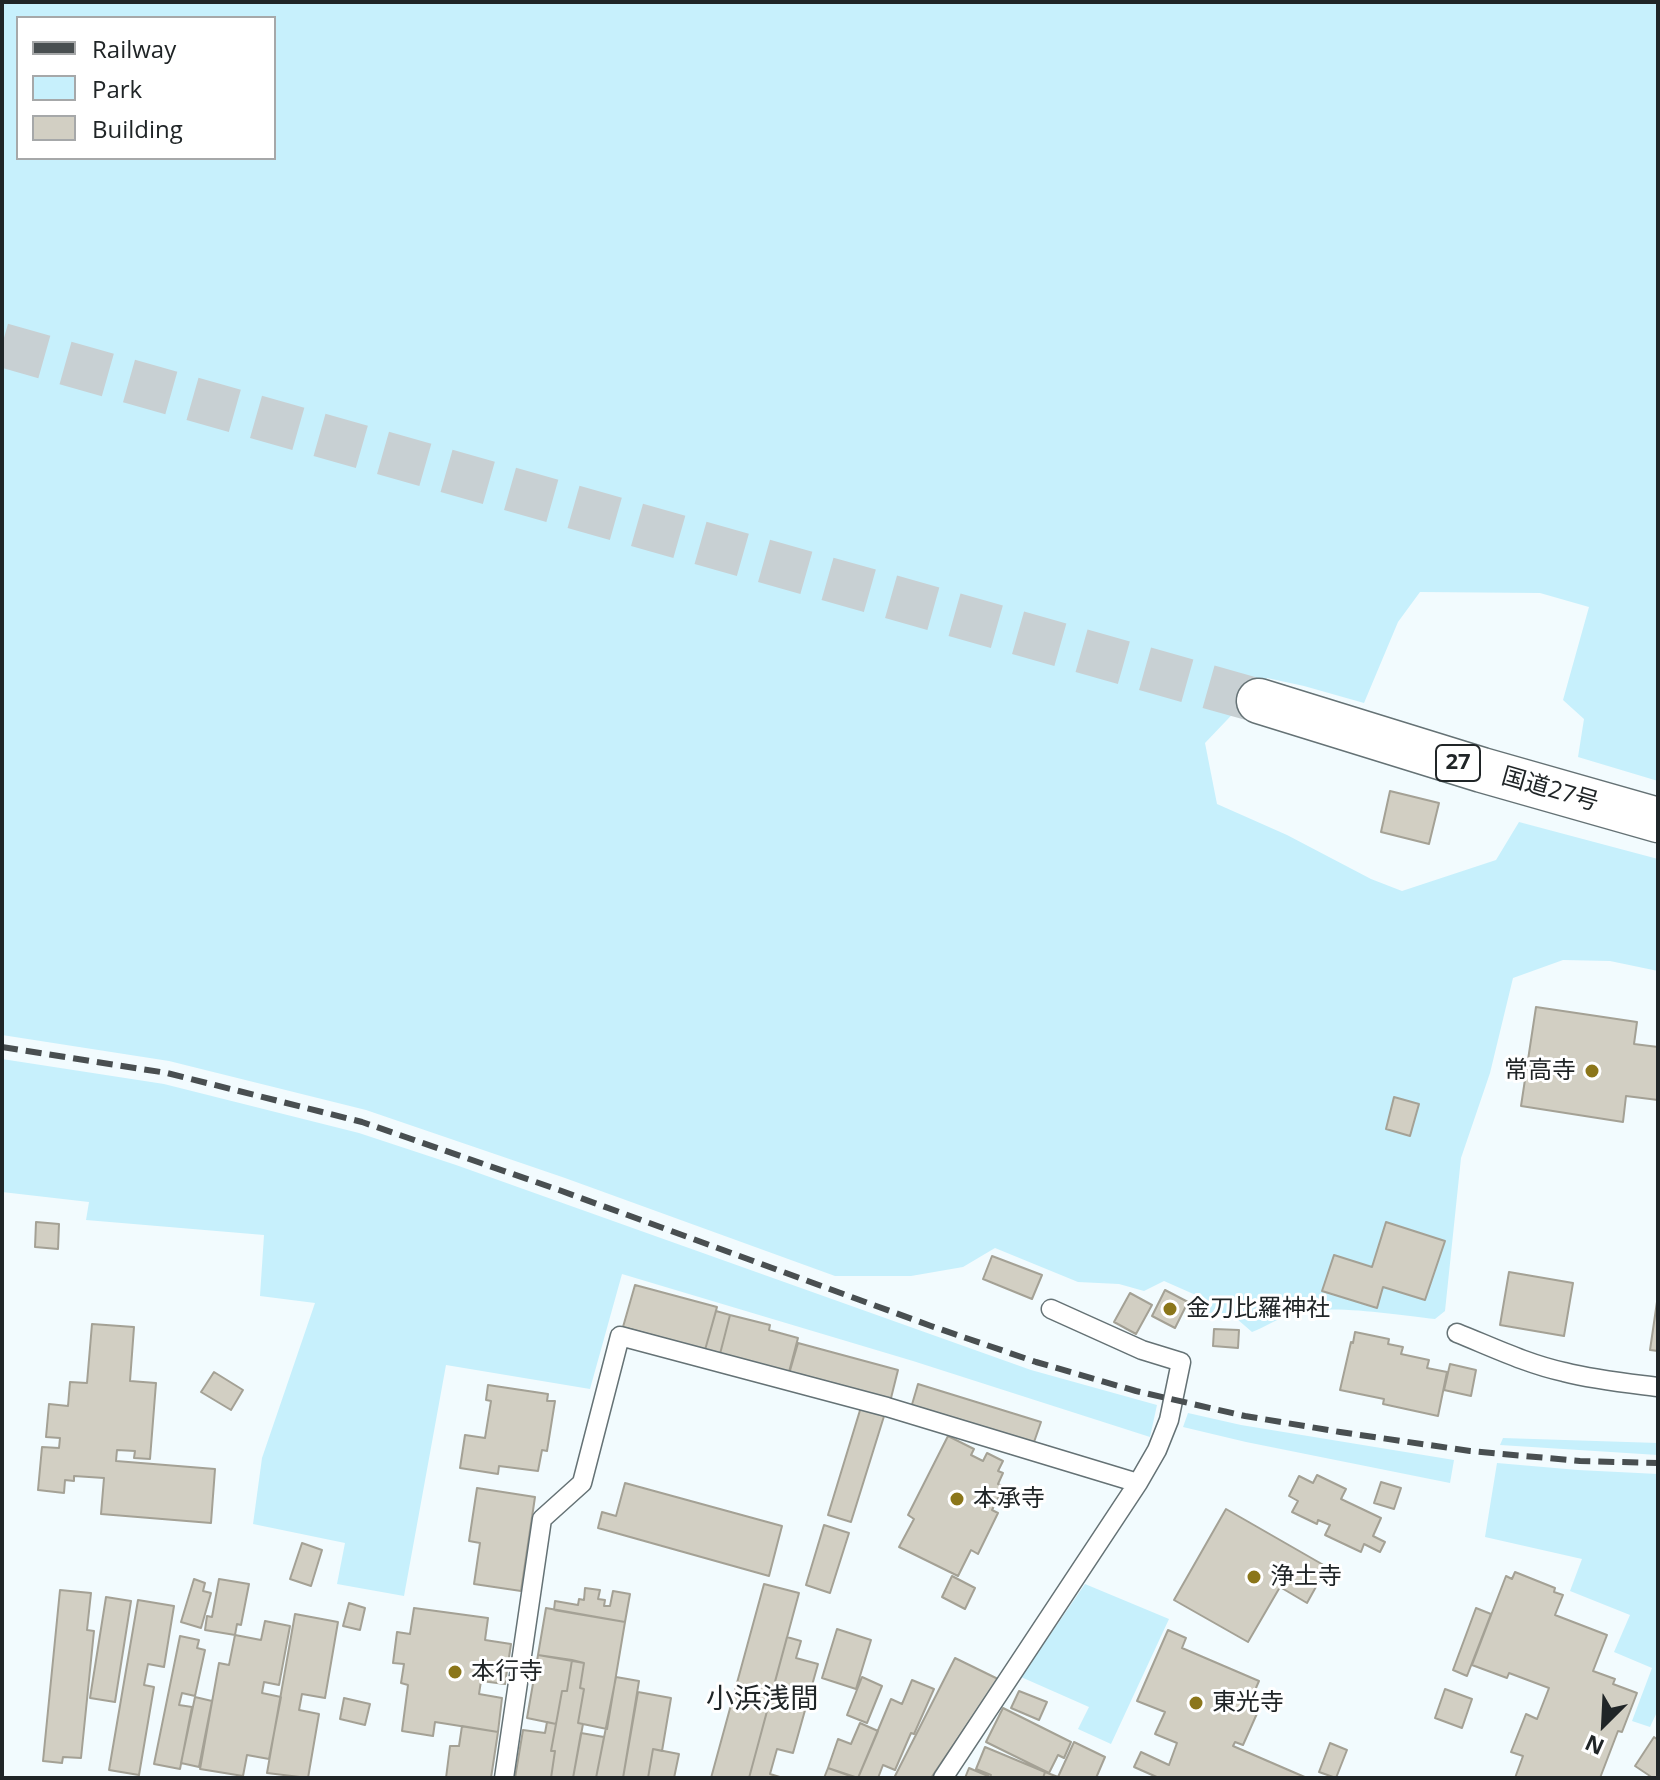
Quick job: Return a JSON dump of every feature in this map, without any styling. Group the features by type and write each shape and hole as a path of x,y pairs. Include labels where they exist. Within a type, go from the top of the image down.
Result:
{"highway":[{"name":"国道27号","path":"1259,701 1658,820"}],"lane":[{"path":"943,1778 1138,1483 1157,1450 1169,1420 1181,1362 1142,1350 1051,1309"},
{"path":"1457,1333 1561,1372 1658,1387"},
{"path":"504,1778 542,1519 582,1483 620,1336 887,1407 1138,1483"}],"green space":[{"path":"2,2 1658,2 1658,781 1578,757 1584,719 1563,700 1589,607 1540,593 1420,592 1398,622 1364,703 1267,678 1205,743 1217,804 1402,891 1496,860 1519,822 1658,859 1658,971 1610,961 1563,960 1513,978 1490,1073 1461,1158 1445,1311 1435,1319 1363,1311 1307,1311 1292,1314 1252,1332 1237,1319 1202,1313 1198,1296 1164,1281 1144,1291 1119,1284 1078,1282 995,1248 963,1267 911,1276 835,1276 366,1110 169,1061 2,1035"},
{"path":"2,1059 164,1084 359,1133 1031,1370 1157,1405 1150,1437 913,1361 622,1274 590,1389 446,1365 404,1596 337,1584 345,1543 253,1524 262,1458 315,1303 260,1296 264,1235 86,1220 89,1202 2,1192"},
{"path":"1188,1413 1241,1425 1454,1460 1450,1483 1183,1427"},
{"path":"1503,1438 1658,1443 1658,1455 1500,1445"},
{"path":"1497,1463 1658,1474 1658,1710 1650,1727 1632,1721 1652,1668 1614,1652 1630,1615 1570,1591 1582,1559 1485,1537"},
{"path":"1085,1584 1169,1619 1111,1744 1078,1729 1089,1707 1021,1677"}],"building":[{"path":"1390,791 1439,803 1429,844 1381,832"},
{"name":"常高寺","path":"1536,1007 1637,1022 1634,1044 1658,1047 1658,1100 1626,1096 1623,1122 1521,1106"},
{"path":"1394,1097 1419,1104 1410,1136 1386,1129"},
{"path":"36,1222 59,1224 58,1249 35,1247"},
{"path":"1386,1222 1445,1241 1425,1300 1383,1287 1377,1308 1322,1291 1334,1255 1372,1267"},
{"path":"992,1256 1042,1275 1032,1299 983,1279"},
{"path":"1509,1272 1573,1283 1564,1336 1500,1325"},
{"path":"635,1285 717,1307 705,1350 623,1327"},
{"name":"金刀比羅神社","path":"1165,1290 1188,1302 1175,1328 1152,1316"},
{"path":"1130,1293 1152,1305 1136,1334 1114,1322"},
{"path":"1658,1295 1658,1351 1650,1350"},
{"path":"716,1311 730,1315 720,1354 705,1350"},
{"path":"730,1315 770,1325 769,1330 798,1338 789,1372 720,1354"},
{"path":"92,1324 134,1327 130,1381 156,1383 150,1459 134,1458 135,1451 117,1450 116,1461 215,1469 211,1523 101,1514 104,1478 74,1476 74,1481 65,1480 64,1493 38,1490 42,1447 59,1448 60,1438 46,1437 49,1404 68,1406 70,1382 87,1383"},
{"path":"1214,1329 1239,1330 1238,1348 1213,1346"},
{"path":"1355,1332 1389,1339 1388,1344 1403,1347 1401,1354 1429,1360 1427,1368 1447,1372 1438,1416 1383,1404 1384,1399 1340,1390"},
{"path":"798,1343 898,1370 890,1402 789,1374"},
{"path":"1450,1364 1476,1370 1471,1396 1444,1390"},
{"path":"214,1372 243,1390 231,1410 201,1392"},
{"path":"918,1384 1041,1422 1033,1445 911,1408"},
{"path":"488,1385 548,1394 547,1401 555,1401 547,1451 542,1450 538,1471 499,1466 498,1474 460,1468 465,1435 485,1438 491,1401 486,1400"},
{"path":"861,1407 885,1413 851,1522 828,1515"},
{"name":"本承寺","path":"948,1436 974,1449 971,1455 983,1461 987,1453 1003,1461 998,1471 1003,1473 998,1484 1004,1487 992,1510 998,1513 978,1554 971,1550 958,1576 899,1547 914,1519 908,1515"},
{"path":"1317,1475 1346,1489 1341,1499 1381,1518 1373,1536 1385,1542 1380,1552 1364,1544 1361,1552 1325,1535 1330,1525 1318,1520 1317,1524 1292,1512 1298,1501 1289,1496 1299,1476 1313,1483"},
{"path":"1381,1482 1401,1488 1394,1509 1374,1503"},
{"path":"625,1483 782,1526 769,1576 598,1528 602,1512 616,1516"},
{"path":"477,1488 535,1497 521,1591 474,1584 480,1543 469,1541"},
{"name":"浄土寺","path":"1226,1509 1327,1567 1307,1603 1280,1587 1248,1642 1174,1600"},
{"path":"824,1525 849,1533 830,1593 806,1585"},
{"path":"302,1543 322,1550 311,1586 290,1579"},
{"path":"1515,1572 1555,1588 1554,1592 1563,1595 1555,1615 1607,1635 1593,1671 1615,1679 1613,1684 1637,1693 1600,1778 1515,1778 1523,1756 1511,1752 1526,1714 1537,1719 1549,1688 1509,1673 1507,1678 1472,1665 1506,1576 1512,1579"},
{"path":"952,1576 975,1588 965,1609 942,1597"},
{"path":"194,1579 205,1583 203,1591 211,1593 201,1628 181,1622"},
{"path":"219,1579 249,1584 241,1625 237,1624 235,1635 205,1630 207,1616 212,1617"},
{"path":"764,1584 799,1593 749,1778 711,1778"},
{"path":"585,1588 600,1590 598,1599 605,1600 604,1606 610,1606 613,1591 630,1594 625,1622 554,1610 555,1601 578,1605 579,1599 584,1600"},
{"path":"60,1590 91,1593 87,1630 94,1631 81,1758 63,1757 62,1763 43,1761"},
{"path":"106,1597 131,1601 115,1702 90,1698"},
{"path":"138,1600 174,1606 164,1667 148,1664 144,1685 154,1687 139,1775 109,1770"},
{"path":"349,1603 365,1608 360,1630 343,1626"},
{"name":"本行寺","path":"414,1608 488,1618 485,1640 511,1644 505,1684 481,1681 479,1694 502,1698 498,1732 435,1722 433,1736 402,1731 408,1685 401,1683 404,1664 393,1663 397,1632 410,1634"},
{"path":"546,1608 625,1622 607,1729 578,1723 584,1689 580,1688 584,1663 538,1655"},
{"path":"1476,1608 1491,1614 1467,1676 1453,1670"},
{"path":"295,1614 338,1622 325,1698 302,1694 299,1710 319,1714 308,1778 267,1773"},
{"path":"265,1621 290,1626 279,1685 264,1682 262,1693 281,1697 269,1759 247,1755 243,1776 200,1769 219,1663 229,1665 235,1635 261,1640"},
{"path":"837,1629 871,1640 856,1689 822,1678"},
{"name":"東光寺","path":"1168,1630 1186,1638 1182,1648 1259,1681 1249,1704 1259,1709 1243,1745 1235,1742 1233,1746 1307,1778 1159,1778 1134,1767 1141,1752 1169,1765 1177,1743 1155,1734 1165,1712 1137,1701"},
{"path":"180,1636 199,1640 197,1648 205,1650 195,1696 182,1693 179,1705 192,1707 180,1769 154,1764"},
{"path":"787,1637 801,1641 796,1658 818,1664 793,1753 777,1749 770,1774 783,1778 749,1778"},
{"path":"538,1655 572,1660 567,1691 562,1691 556,1724 527,1718"},
{"path":"955,1658 998,1679 931,1778 894,1778"},
{"path":"572,1660 584,1663 580,1688 584,1689 578,1723 583,1724 573,1778 551,1778 555,1751 551,1751 562,1691 567,1691"},
{"path":"616,1677 639,1681 623,1778 596,1778"},
{"path":"862,1677 882,1686 867,1723 847,1715"},
{"path":"912,1680 934,1689 895,1770 883,1765 878,1778 858,1778 891,1699 902,1704"},
{"path":"1445,1689 1472,1699 1462,1728 1435,1718"},
{"path":"1019,1691 1047,1702 1039,1720 1011,1708"},
{"path":"638,1692 671,1698 662,1751 653,1749 648,1778 623,1778"},
{"path":"195,1697 212,1701 199,1767 181,1763"},
{"path":"344,1698 370,1704 365,1725 340,1719"},
{"path":"1003,1708 1071,1742 1064,1758 1058,1755 1049,1773 986,1742"},
{"path":"547,1722 556,1724 551,1751 555,1751 551,1778 515,1778 523,1730 545,1733"},
{"path":"860,1723 878,1731 858,1778 828,1768 838,1739 851,1744"},
{"path":"462,1726 498,1732 491,1778 446,1778 450,1746 459,1746"},
{"path":"581,1733 604,1737 596,1778 573,1778"},
{"path":"1654,1737 1658,1740 1658,1778 1635,1766"},
{"path":"1074,1742 1105,1757 1096,1778 1043,1778 1045,1772 1058,1777"},
{"path":"1330,1743 1347,1750 1336,1778 1319,1772"},
{"path":"985,1747 1045,1772 1043,1778 989,1778 991,1775 976,1769"},
{"path":"653,1749 679,1754 674,1778 648,1778"},
{"path":"828,1768 856,1778 824,1778"},
{"path":"969,1768 988,1776 988,1778 965,1778"}],"tunnel":[{"path":"2,345 1259,701"}],"railway":[{"path":"2,1047 167,1073 362,1122 559,1190 931,1326 1036,1362 1136,1391 1245,1416 1470,1451 1580,1461 1658,1463"}],"place":[{"name":"常高寺","path":"1592,1071"},
{"name":"金刀比羅神社","path":"1170,1309"},
{"name":"本承寺","path":"957,1499"},
{"name":"浄土寺","path":"1254,1577"},
{"name":"本行寺","path":"455,1672"},
{"name":"東光寺","path":"1196,1703"}],"district":[{"name":"小浜浅間","path":"762,1700"}]}
